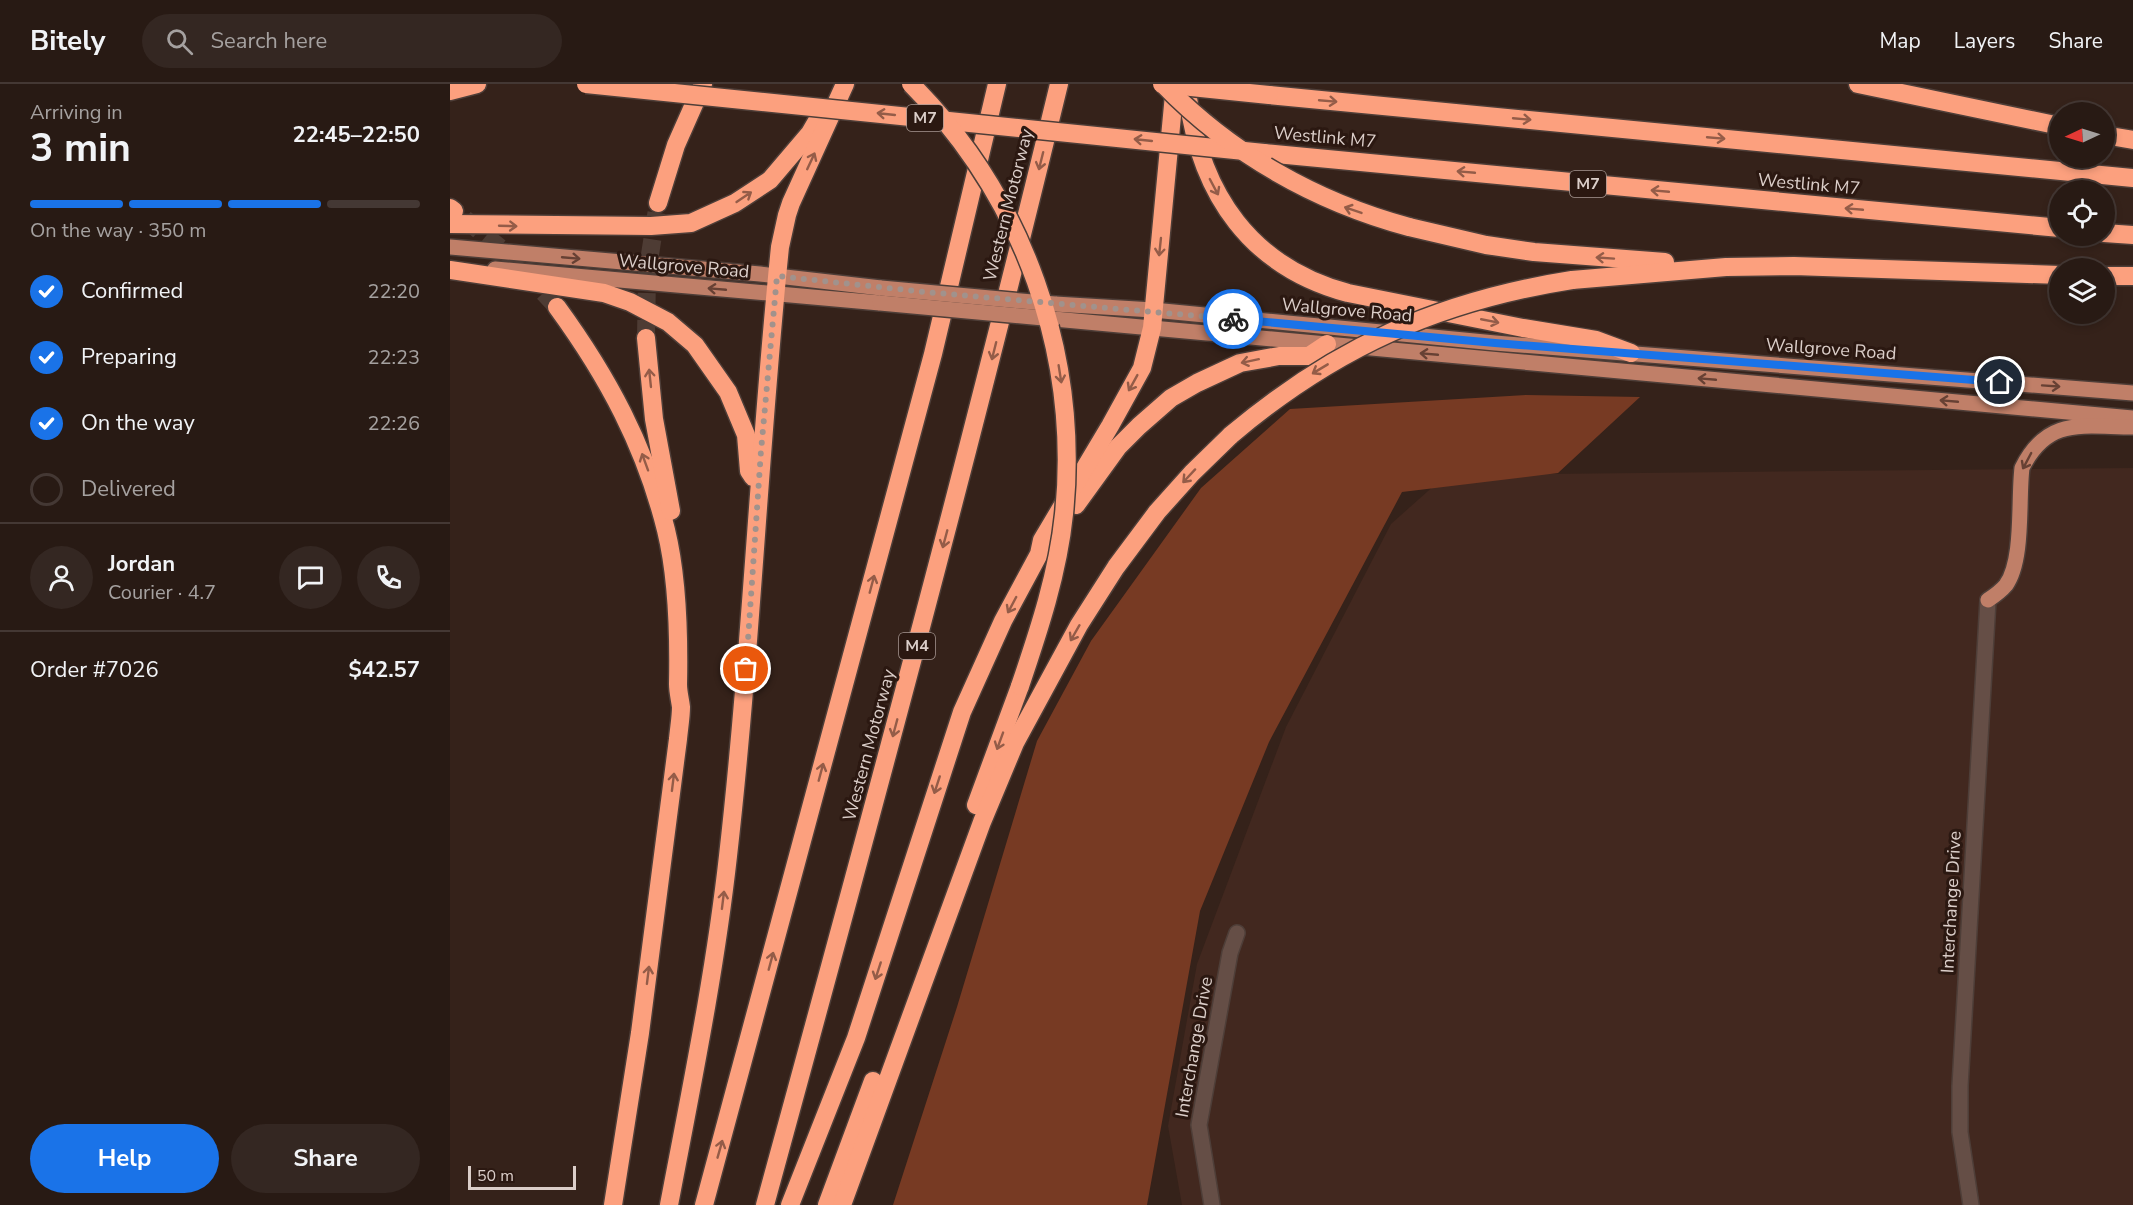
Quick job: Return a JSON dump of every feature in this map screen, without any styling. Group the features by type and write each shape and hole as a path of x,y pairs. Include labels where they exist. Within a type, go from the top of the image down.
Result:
{"highway":[{"path":"450,91 477,84"},
{"name":"Westlink M7","path":"586,84 1264,153 2049,227"},
{"path":"658,203 676,145 703,84"},
{"path":"451,214 651,226 691,223 735,203 770,180 810,133 839,84"},
{"path":"669,1205 718,944 738,763 776,285 787,215 845,84"},
{"path":"827,1205 1020,686 1046,604 1064,515 1067,457 1064,400 1056,349 1043,299 997,194 948,124 911,84"},
{"name":"Western Motorway","path":"704,1205 927,377 997,84"},
{"name":"Western Motorway","path":"765,1205 987,379 1059,84"},
{"name":"Westlink M7","path":"1157,84 2133,178"},
{"path":"1163,84 1203,122 1228,141 1295,183 1344,207 1409,227 1486,245 1534,252 1726,267"},
{"path":"790,1205 856,1038 962,712 1003,621 1040,554 1042,540 1142,368 1153,319 1175,84"},
{"path":"1184,84 1198,149 1216,191 1251,238 1291,271 1318,284 1348,293 1596,340 1631,353"},
{"path":"1858,84 2049,124"},
{"path":"2115,137 2133,140"},
{"path":"2115,234 2133,236"},
{"path":"842,1205 982,822 1020,733 1079,625 1116,567 1157,512 1231,435 1273,401 1317,371 1364,344 1413,321 1516,290 1572,280 1726,267 1794,266 2049,275"},
{"path":"450,270 604,294 630,302 668,322 695,345 728,392 746,435 749,471 759,486"},
{"path":"2115,276 2133,276"},
{"path":"557,307 612,389 639,446 654,489 667,532 676,595 679,644 678,693 681,705"},
{"path":"613,1205 640,1033 674,777 681,705 686,694 687,636 680,556 654,418 646,338"},
{"path":"1040,554 1049,548 1086,489 1118,447 1171,398 1240,363 1279,356 1308,356 1327,344"}],"main road":[{"name":"Wallgrove Road","path":"450,247 880,296 1153,319 1461,340 2133,393"},
{"name":"Wallgrove Road","path":"450,265 776,285"},
{"name":"Wallgrove Road","path":"1153,319 1327,344 2133,418"},
{"path":"1988,600 2006,585 2016,559 2022,468 2027,458 2043,439 2063,428 2133,427"}],"street":[{"name":"Interchange Drive","path":"1971,1205 1960,1132 1959,1086 1988,600"},
{"name":"Interchange Drive","path":"1212,1205 1199,1125 1230,953 1237,933"}],"shaded area":[{"path":"1526,395 1640,397 1558,473 1402,492 1269,742 1200,911 1147,1205 893,1205 957,1007 1037,741 1091,641 1201,488 1290,409"},
{"path":"2133,468 2133,1205 1182,1205 1168,1126 1197,964 1286,727 1391,524 1446,475"}],"tunnel":[{"path":"646,338 647,274 658,203"},
{"path":"465,219 509,255 557,307"}],"way so far":[{"path":"746,669 761,451 777,276 881,288 1103,308 1154,310 1233,319"}],"route":[{"path":"1233,319 1495,343 2000,382"}]}
